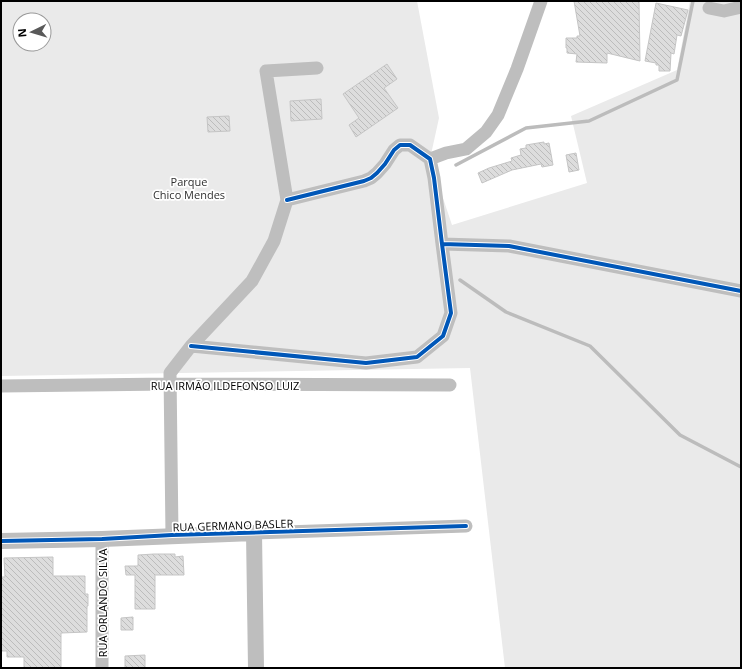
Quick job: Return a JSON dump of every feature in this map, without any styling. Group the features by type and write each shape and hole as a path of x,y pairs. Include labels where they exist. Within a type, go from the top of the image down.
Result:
{"street":[{"path":"430,159 466,148 486,132 498,115 517,69 540,1"},
{"path":"709,8 724,11 741,7"},
{"path":"172,535 170,373 191,346 252,281 274,241 287,200 266,71 317,68"},
{"path":"191,346 366,364 418,357 444,336 451,313 434,178 430,159 410,145 400,146 394,150 385,164 371,178 287,200"},
{"path":"442,244 508,246 741,291"},
{"name":"RUA IRMÃO ILDEFONSO LUIZ","path":"1,386 170,384 450,385"},
{"name":"RUA GERMANO BASLER","path":"1,541 102,539 172,535 466,526"},
{"path":"254,533 256,668"},
{"name":"RUA ORLANDO SILVA","path":"102,539 102,668"}],"green space":[{"name":"Parque Chico Mendes","path":"1,1 417,1 439,118 430,159 452,225 587,183 571,116 677,70 690,1 741,2 741,668 505,668 470,368 1,376"}],"building":[{"path":"574,1 639,1 640,61 607,53 607,63 576,62 577,54 567,53 566,48 566,38 577,38 577,36 580,36"},
{"path":"656,3 688,10 681,36 677,35 674,54 671,53 670,71 659,71 659,65 645,61"},
{"path":"387,64 397,79 384,88 398,108 356,137 349,125 359,118 343,94"},
{"path":"321,99 322,119 291,121 290,101"},
{"path":"229,116 230,131 208,132 207,117"},
{"path":"544,142 544,144 549,143 553,165 542,167 541,164 512,170 482,183 478,173 512,161 511,158 521,155 520,149 526,148 526,145"},
{"path":"576,153 579,170 569,172 566,155"},
{"path":"175,554 175,557 183,556 184,575 155,575 155,609 135,609 135,575 126,575 125,566 138,566 138,555"},
{"path":"53,557 53,576 85,576 85,594 88,594 87,632 61,633 61,668 24,668 24,657 7,657 7,651 1,651 1,577 5,577 4,558"},
{"path":"133,617 133,630 121,630 121,618"},
{"path":"145,655 145,668 125,668 125,656"}],"waterway":[{"path":"456,165 526,128 589,121 677,80 693,1"},
{"path":"460,280 506,312 590,346 680,435 741,467"}],"cycle path":[{"path":"191,346 366,363 417,357 443,336 451,313 434,178 430,159 410,145 400,145 394,150 385,164 371,178 287,200"},
{"path":"442,244 509,246 741,291"},
{"path":"1,541 102,539 172,535 466,526"}]}
